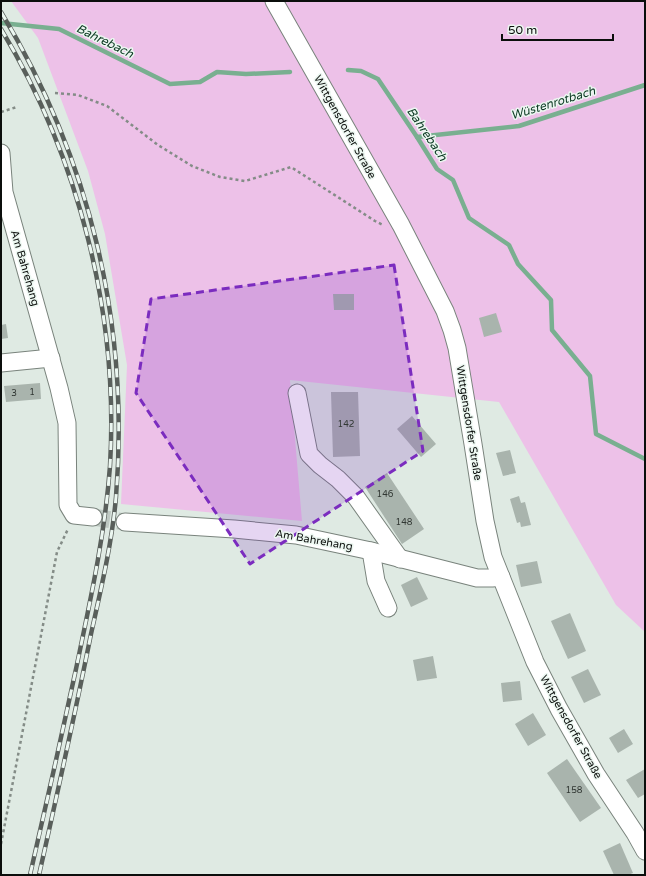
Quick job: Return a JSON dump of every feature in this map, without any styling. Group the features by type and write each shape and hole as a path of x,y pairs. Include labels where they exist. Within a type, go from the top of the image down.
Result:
{"street":[{"name":"Wittgensdorfer Straße","path":"274,1 400,225 445,311 457,348 485,521 494,557 501,577 535,662 559,709 596,774 635,833 645,852"},
{"name":"Am Bahrehang","path":"1,153 4,192 51,358 67,423 68,505 74,515"},
{"path":"1,363 51,358"},
{"path":"297,393 309,454 356,497 400,559"},
{"path":"74,515 93,517"},
{"name":"Am Bahrehang","path":"124,522 234,529 296,535 371,551 477,578 501,577"},
{"path":"371,551 376,581 388,608"}],"path":[{"path":"55,93 78,95 107,106 158,146 192,166 220,177 245,181 291,167 375,222 392,230 400,225"},
{"path":"1,112 17,108"},
{"path":"1,844 57,552 74,515"}],"highlighted area":[{"path":"394,265 423,451 250,564 136,393 151,299"}],"shaded area":[{"path":"11,1 645,1 645,632 616,605 499,402 290,380 302,521 121,504 127,365 105,234 88,171 38,38"}],"building":[{"path":"333,294 354,294 354,310 334,310"},
{"path":"496,313 502,332 484,337 479,318"},
{"path":"6,324 8,338 1,339 1,325"},
{"path":"40,383 41,399 6,402 4,386"},
{"path":"331,392 358,392 360,456 333,457"},
{"path":"412,416 436,444 421,457 397,429"},
{"path":"510,450 516,473 503,476 496,453"},
{"path":"387,473 424,529 402,544 365,487"},
{"path":"519,496 521,503 525,502 531,525 521,527 520,522 517,523 510,499"},
{"path":"537,561 542,583 521,587 516,565"},
{"path":"417,577 428,599 411,607 401,585"},
{"path":"570,613 586,651 568,659 551,621"},
{"path":"433,656 437,678 417,681 413,660"},
{"path":"588,669 601,695 584,703 571,677"},
{"path":"520,681 522,700 503,702 501,683"},
{"path":"533,713 546,735 528,746 515,724"},
{"path":"624,729 633,744 618,753 609,738"},
{"path":"567,759 601,808 580,822 547,773"},
{"path":"645,769 645,794 638,798 626,780"},
{"path":"620,843 633,873 628,875 614,875 603,851"}],"waterway":[{"name":"Bahrebach","path":"1,23 59,29 170,84 200,82 217,72 246,74 290,72"},
{"name":"Bahrebach","path":"348,70 361,71 378,79 437,169 453,180 469,218 509,245 518,264 551,300 552,330 590,376 596,434 645,459"},
{"name":"Wüstenrotbach","path":"417,137 519,126 645,85"}],"tunnel":[{"path":"93,517 125,522"}],"railway":[{"path":"1,12 32,68 58,126 80,185 97,245 109,307 116,369 119,433 116,497 109,549 39,875"},
{"path":"1,29 28,79 52,130 72,184 88,239 100,295 108,352 111,409 110,466 105,517 87,619 30,875"}]}
